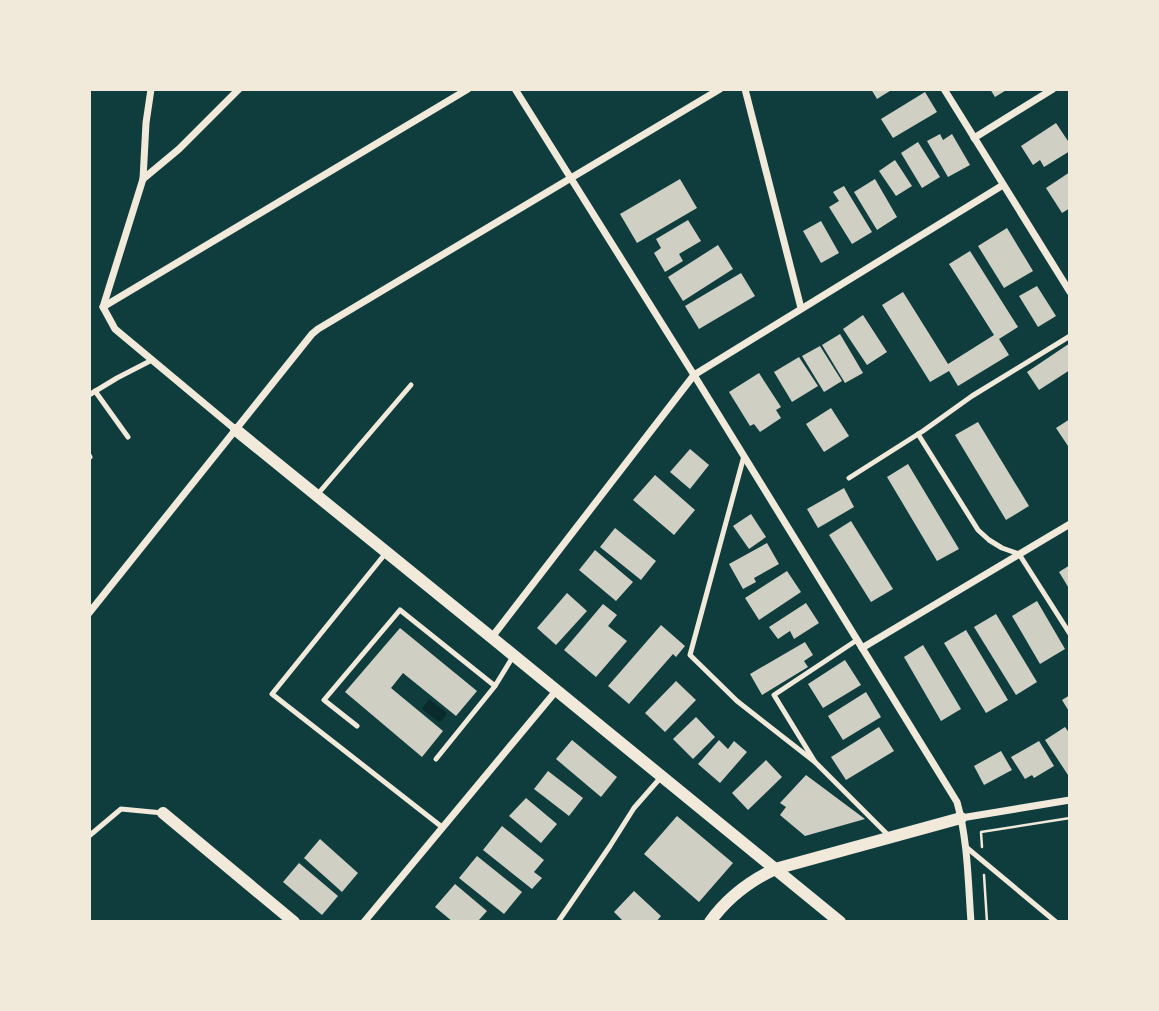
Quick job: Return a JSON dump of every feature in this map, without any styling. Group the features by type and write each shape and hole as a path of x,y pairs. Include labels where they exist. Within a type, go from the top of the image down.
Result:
{"street":[{"path":"151,89 143,179 103,307 115,330 840,922"},
{"path":"143,179 179,149 239,89"},
{"path":"103,307 468,89"},
{"path":"515,89 957,802 966,847 971,922"},
{"path":"89,613 318,329 720,89"},
{"path":"745,89 801,308"},
{"path":"944,89 1070,292"},
{"path":"974,138 1053,89"},
{"path":"492,637 694,375 1003,185"},
{"path":"862,648 1070,524"},
{"path":"364,922 556,691"},
{"path":"710,922 720,907 756,878 775,869 961,818 1070,800"},
{"path":"163,813 294,922"}],"lane":[{"path":"849,478 972,396 1070,336"},
{"path":"128,438 92,393 152,360"},
{"path":"317,495 411,385"},
{"path":"918,434 978,530 1002,548 1020,554 1070,634"},
{"path":"744,456 691,655 737,701 816,762 890,837"},
{"path":"387,552 272,694 442,827"},
{"path":"356,726 324,700 400,610 495,685"},
{"path":"816,762 774,695 857,640"},
{"path":"436,759 495,685 514,655"},
{"path":"558,922 634,808 662,776"},
{"path":"89,836 121,809 163,813"},
{"path":"966,847 1056,922"}],"path":[{"path":"987,922 981,832 1070,818"}],"water":[{"path":"429,699 447,713 439,722 422,709"}],"building":[{"path":"871,89 893,89 877,99"},
{"path":"990,89 1008,89 995,97"},
{"path":"925,92 937,112 893,138 881,119"},
{"path":"1056,123 1070,144 1070,151 1044,167 1040,160 1033,165 1021,146"},
{"path":"940,134 943,140 952,134 970,165 948,177 927,141"},
{"path":"918,142 940,177 922,188 901,153"},
{"path":"895,160 912,186 896,196 879,171"},
{"path":"1070,172 1070,208 1062,213 1046,188"},
{"path":"680,179 697,208 637,243 620,214"},
{"path":"875,179 897,217 877,230 854,192"},
{"path":"844,186 872,232 852,244 829,207 839,201 833,192"},
{"path":"688,220 701,241 679,254 683,261 665,272 654,253 661,248 656,239"},
{"path":"821,221 839,253 821,263 803,231"},
{"path":"1007,228 1033,271 1004,288 978,246"},
{"path":"718,245 733,269 683,301 668,277"},
{"path":"970,251 1018,327 999,339 1009,355 958,386 949,371 930,382 882,305 903,292 948,364 994,335 949,264"},
{"path":"741,273 755,296 699,329 685,306"},
{"path":"1037,286 1056,316 1038,327 1019,296"},
{"path":"863,315 887,352 867,365 843,329"},
{"path":"840,334 863,373 845,383 822,345"},
{"path":"1070,343 1070,370 1039,390 1027,372"},
{"path":"820,346 842,381 824,392 802,356"},
{"path":"799,357 818,386 792,402 774,372"},
{"path":"759,373 781,407 776,410 781,418 760,432 754,424 750,426 729,392"},
{"path":"831,408 849,436 824,452 806,424"},
{"path":"1070,419 1070,449 1056,428"},
{"path":"978,422 1029,506 1006,520 955,435"},
{"path":"690,449 709,465 690,489 670,472"},
{"path":"908,464 959,549 937,561 887,477"},
{"path":"655,475 695,510 674,535 633,500"},
{"path":"844,488 854,507 818,528 807,509"},
{"path":"751,514 766,537 749,549 733,526"},
{"path":"851,521 893,589 871,602 829,535"},
{"path":"615,528 656,561 641,580 600,547"},
{"path":"767,543 779,564 754,578 756,582 743,589 729,564"},
{"path":"595,550 633,582 616,601 579,570"},
{"path":"1070,565 1070,590 1059,572"},
{"path":"787,571 801,592 759,620 745,598"},
{"path":"567,593 587,611 556,645 537,628"},
{"path":"1037,601 1065,649 1040,664 1012,616"},
{"path":"806,603 819,623 794,639 790,631 778,639 769,627"},
{"path":"603,604 617,615 608,626 627,641 596,677 564,650"},
{"path":"996,614 1037,682 1016,695 974,627"},
{"path":"661,625 685,646 676,657 673,654 629,704 608,686"},
{"path":"400,628 477,691 456,716 403,673 391,688 443,731 422,757 345,692"},
{"path":"966,630 1008,700 986,713 944,643"},
{"path":"805,642 813,655 804,661 808,667 762,695 750,674"},
{"path":"923,645 961,709 941,721 904,657"},
{"path":"845,660 861,685 823,708 808,684"},
{"path":"676,681 696,700 665,732 645,713"},
{"path":"866,692 881,717 843,740 828,716"},
{"path":"1070,695 1070,713 1062,700"},
{"path":"696,717 715,737 693,759 673,739"},
{"path":"879,727 894,751 846,780 831,757"},
{"path":"1065,727 1070,734 1068,775 1045,740"},
{"path":"572,740 617,777 601,797 556,759"},
{"path":"719,740 728,749 734,741 747,752 720,783 698,764"},
{"path":"1039,741 1054,766 1034,778 1032,775 1025,779 1011,757"},
{"path":"1001,751 1012,770 984,785 974,766"},
{"path":"766,760 782,777 748,810 732,793"},
{"path":"548,771 583,798 569,816 534,789"},
{"path":"806,775 865,819 805,836 780,815 786,807 780,803"},
{"path":"526,798 557,824 541,843 509,816"},
{"path":"677,816 733,863 699,902 644,854"},
{"path":"502,826 544,860 534,872 542,878 532,889 483,850"},
{"path":"320,839 358,873 342,892 304,858"},
{"path":"477,856 522,892 504,914 459,878"},
{"path":"299,863 338,896 322,915 283,882"},
{"path":"455,884 487,911 479,920 481,922 453,922 435,907"},
{"path":"634,891 661,916 656,922 624,922 614,912"}]}
